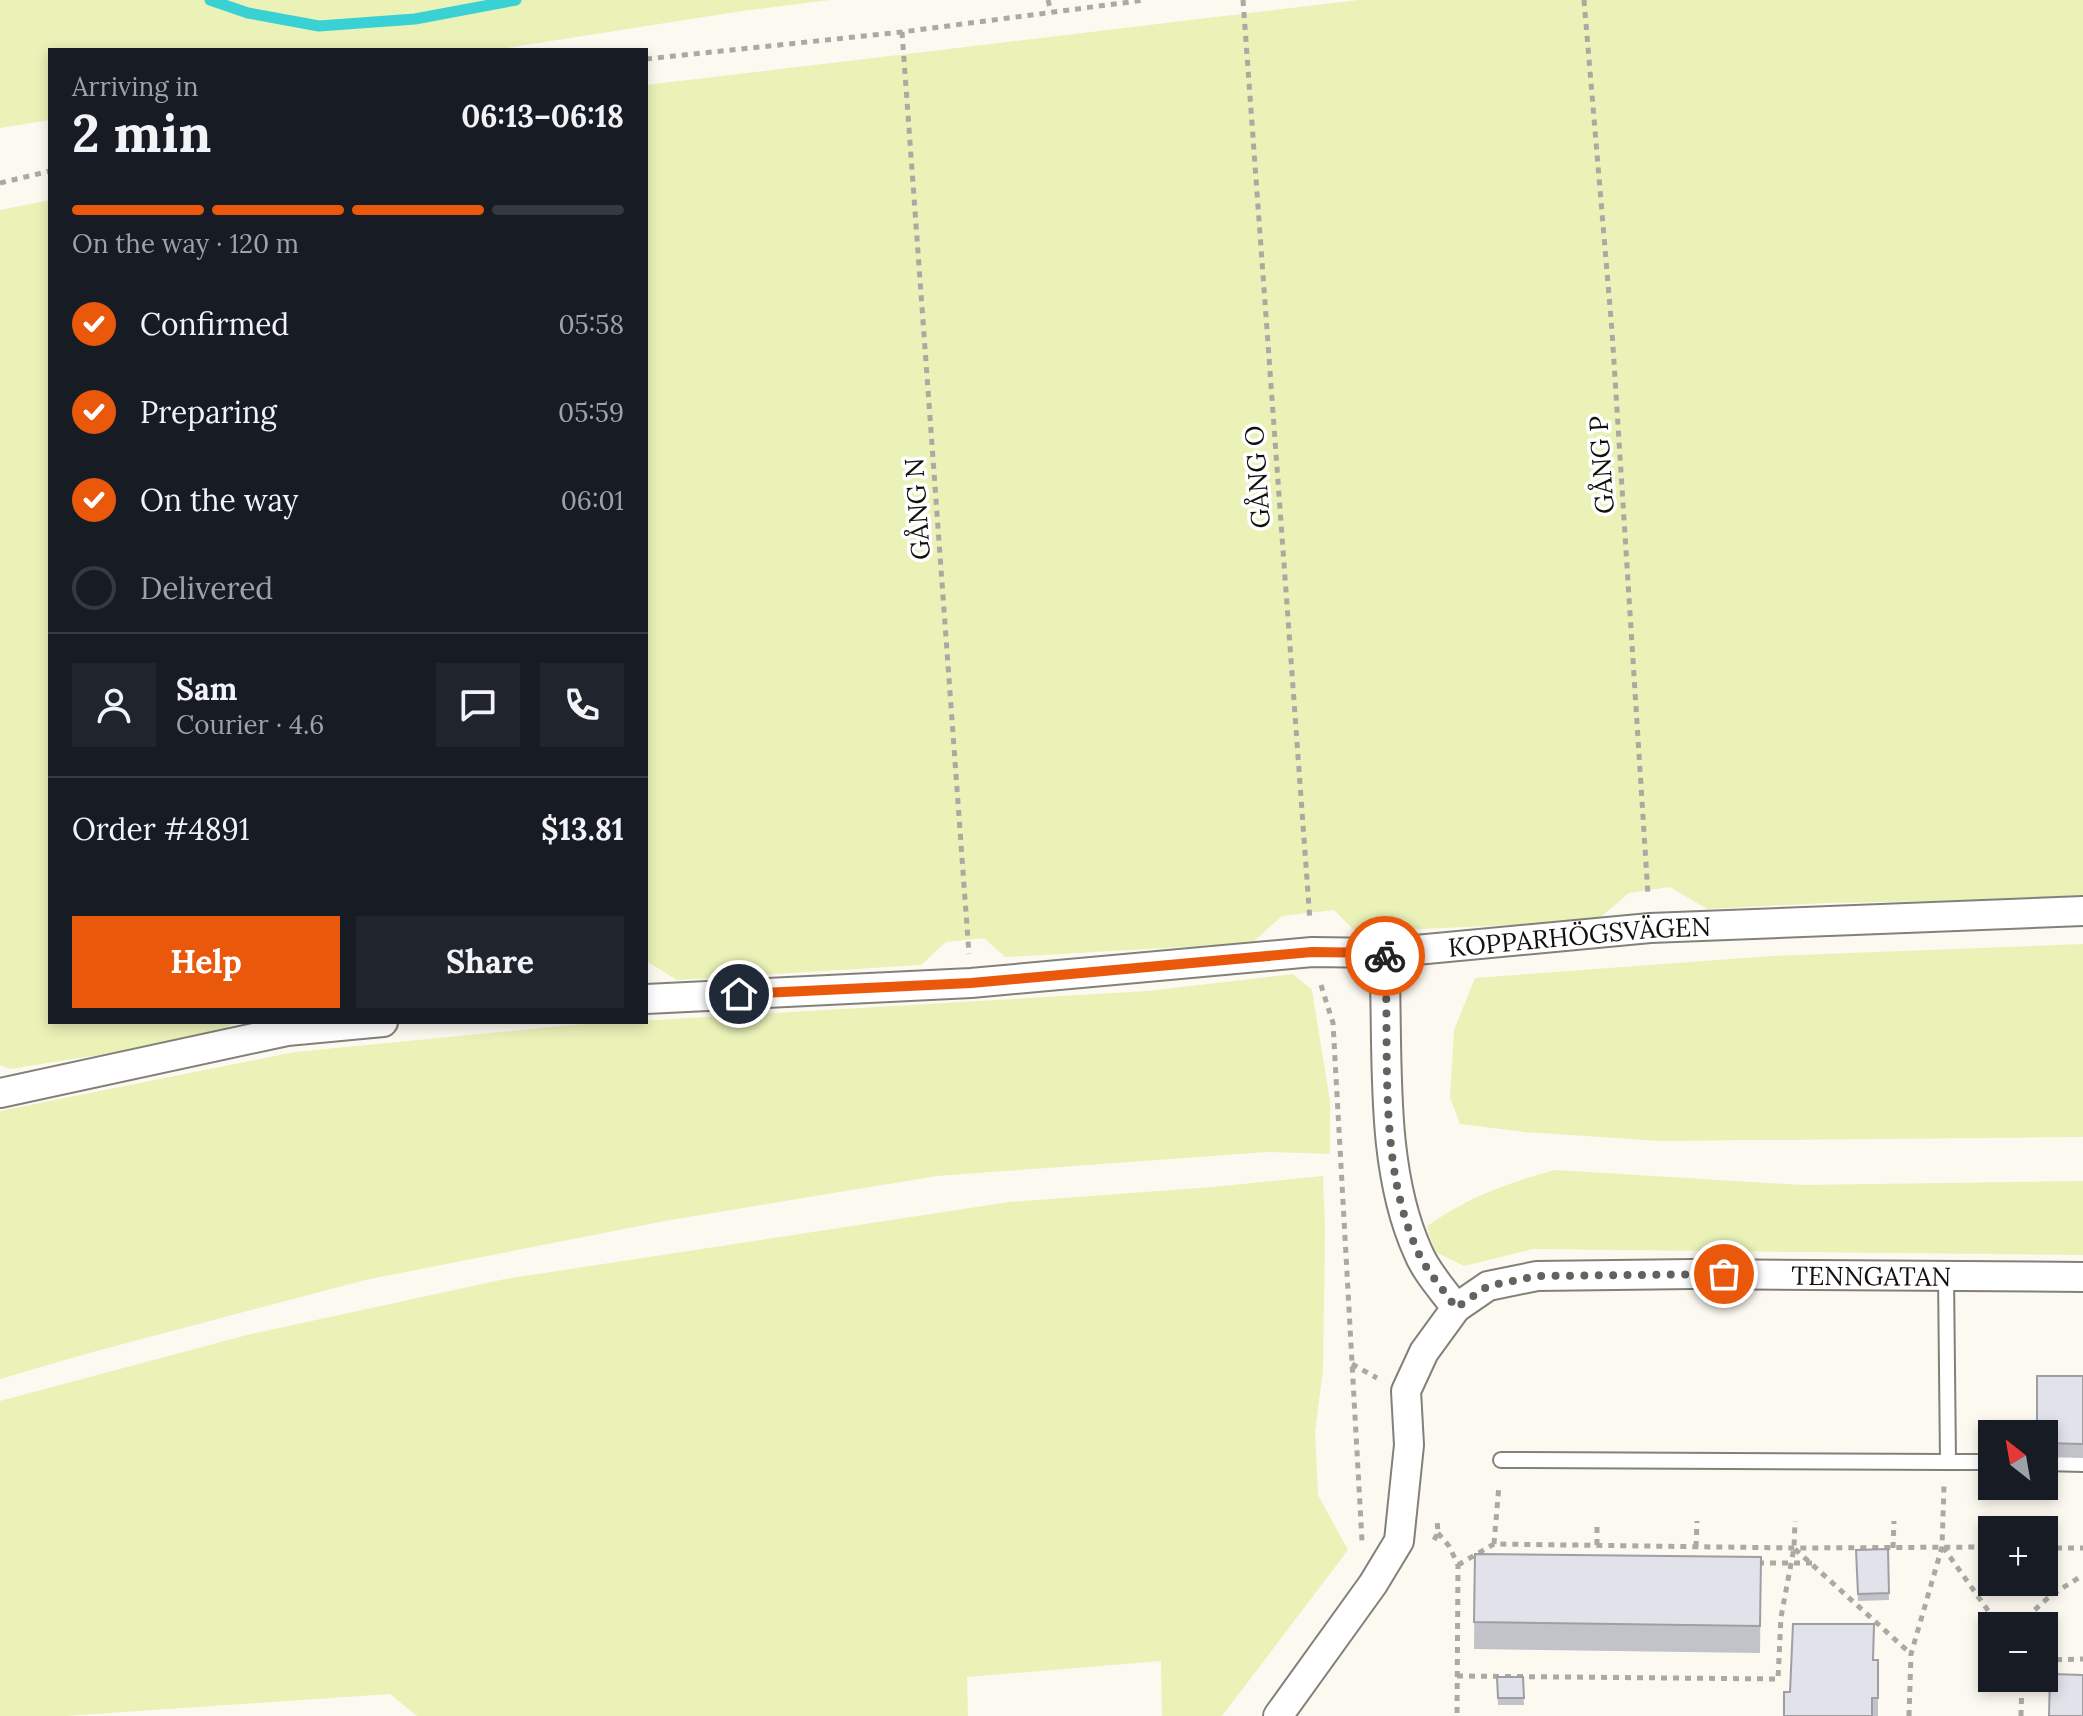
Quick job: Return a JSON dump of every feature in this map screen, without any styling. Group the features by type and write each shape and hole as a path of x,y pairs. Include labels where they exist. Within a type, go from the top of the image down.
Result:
{"street":[{"name":"KOPPARHÖGSVÄGEN","path":"648,999 971,983 1312,952 1384,953 1650,928 2083,911"},
{"path":"1384,953 1394,1173 1402,1210 1419,1255 1456,1308"},
{"path":"0,1093 287,1031 362,1024"},
{"name":"TENNGATAN","path":"1278,1716 1373,1584 1399,1541 1409,1445 1406,1391 1424,1352 1456,1308 1488,1286 1537,1276 2083,1277"}],"lane":[{"path":"1946,1275 1948,1462"},
{"path":"1501,1460 1978,1462"},
{"path":"2058,1463 2083,1464"}],"path":[{"path":"1048,0 1051,12"},
{"path":"648,59 902,32 1145,0"},
{"name":"GÅNG O","path":"1243,0 1312,952 1333,1023 1362,1545"},
{"name":"GÅNG P","path":"1584,0 1612,331 1650,928"},
{"name":"GÅNG N","path":"902,32 971,983"},
{"path":"0,183 48,171"},
{"path":"1352,1364 1385,1382"},
{"path":"1494,1544 1501,1460"},
{"path":"1909,1716 1911,1654 1942,1547 1942,1495 1948,1462"},
{"path":"1597,1521 1597,1545"},
{"path":"1696,1547 1697,1521"},
{"path":"1457,1676 1778,1679 1781,1617 1794,1548 1795,1521"},
{"path":"1893,1548 1894,1521"},
{"path":"1438,1533 1449,1546 1458,1565 1457,1716"},
{"path":"1458,1565 1494,1544 1978,1547"},
{"path":"1942,1547 1989,1612"},
{"path":"1794,1548 1911,1654"},
{"path":"2058,1548 2083,1548"},
{"path":"1743,1563 1813,1563"},
{"path":"1458,1565 1478,1565"},
{"path":"2058,1591 2083,1575"},
{"path":"2032,1612 2050,1596"},
{"path":"2058,1660 2083,1659"},
{"path":"2021,1716 2022,1692"}],"green space":[{"path":"0,0 830,0 506,48 48,48 48,120 0,128"},
{"path":"1359,0 2083,0 2083,898 1826,903 1707,909 1670,887 1629,893 1596,921 1356,932 1334,910 1282,916 1252,943 1005,957 984,938 946,942 921,965 677,980 648,962 648,85"},
{"path":"48,200 48,1024 232,1024 211,1037 10,1069 0,1065 0,210"},
{"path":"2083,944 2083,1137 1661,1141 1525,1132 1460,1124 1450,1097 1454,1030 1475,978 1772,956"},
{"path":"1293,974 1312,990 1330,1101 1330,1154 1267,1152 937,1176 670,1220 365,1280 0,1379 0,1111 295,1052 572,1025 648,1024 648,1021 1148,991"},
{"path":"1555,1170 1801,1185 2083,1181 2083,1255 1533,1249 1464,1266 1435,1252 1427,1226 1488,1192"},
{"path":"1323,1176 1323,1369 1315,1432 1318,1495 1348,1550 1222,1716 1162,1716 1161,1661 967,1677 968,1716 417,1716 390,1694 65,1716 0,1716 0,1401 247,1335 505,1279 1009,1202"}],"building":[{"path":"2037,1376 2083,1376 2083,1444 2058,1443 2058,1420 2037,1420"},
{"path":"1888,1549 1889,1593 1858,1594 1856,1550"},
{"path":"1475,1554 1761,1557 1760,1626 1474,1622"},
{"path":"1793,1624 1874,1624 1873,1660 1878,1660 1878,1698 1872,1698 1872,1716 1784,1716 1784,1692 1790,1692"},
{"path":"2058,1674 2083,1675 2083,1716 2049,1716 2050,1692 2058,1692"},
{"path":"1497,1677 1523,1677 1524,1698 1498,1698"}],"waterway":[{"path":"210,0 248,13 319,26 415,19 516,0"}],"way so far":[{"path":"1385,956 1394,1173 1402,1210 1419,1255 1456,1308 1488,1286 1537,1276 1724,1274"}],"route":[{"path":"739,994 971,983 1312,952 1384,953 1385,956"}]}
